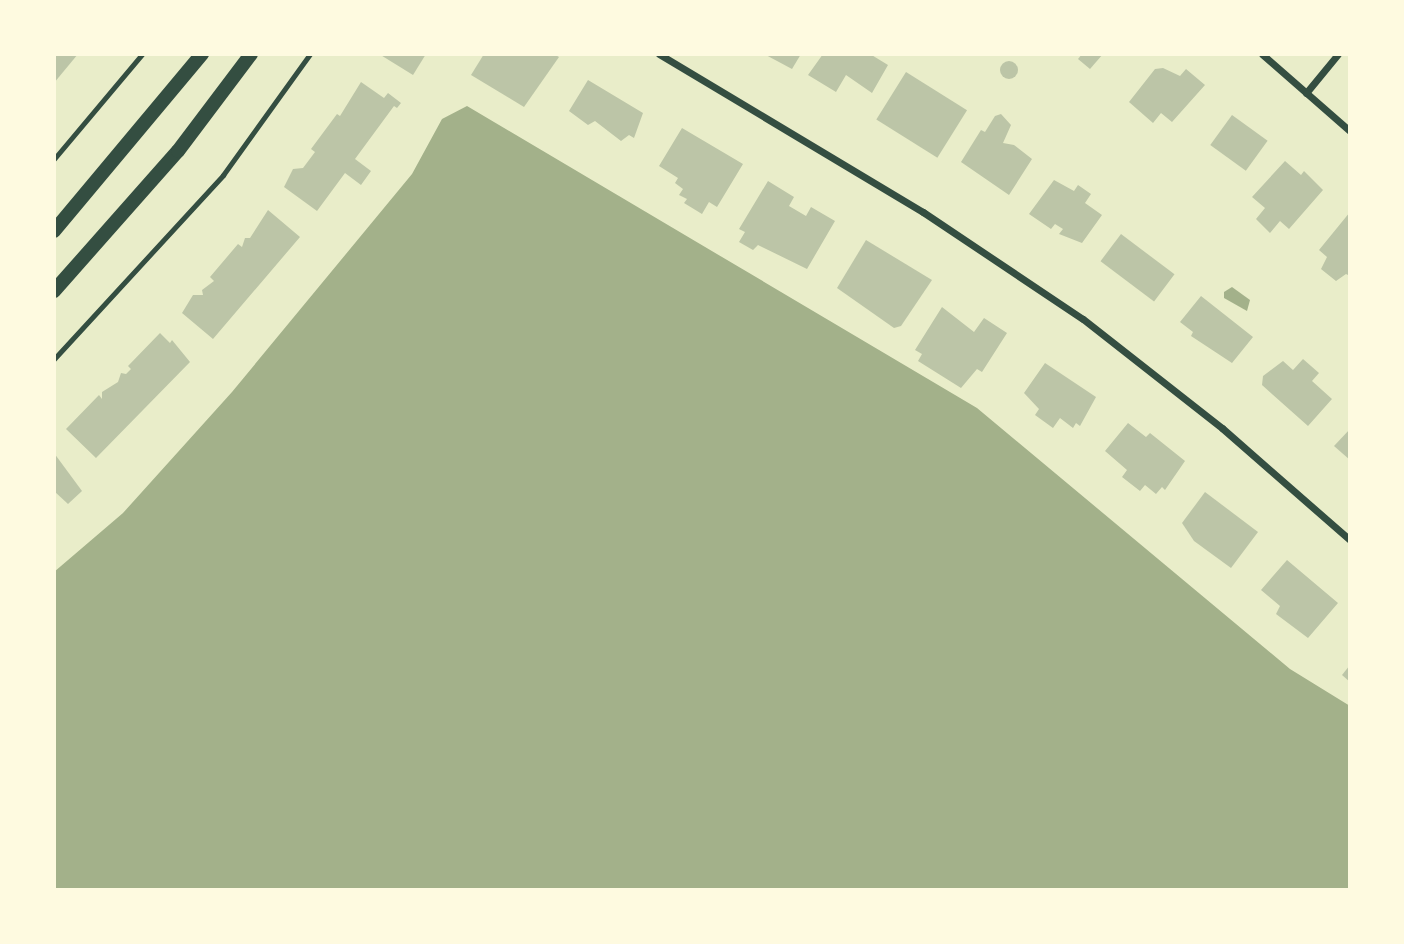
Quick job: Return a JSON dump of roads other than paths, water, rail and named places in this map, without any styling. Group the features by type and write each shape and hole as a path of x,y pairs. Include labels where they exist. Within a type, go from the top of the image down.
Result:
{"main road":[{"path":"54,231 202,54"},
{"path":"54,291 178,152 251,54"}],"street":[{"path":"659,54 923,212 1083,319 1222,428 1350,540"},
{"path":"1262,54 1350,131"},
{"path":"1306,93 1338,54"}],"lane":[{"path":"54,159 142,54"},
{"path":"54,359 223,175 310,54"}]}
